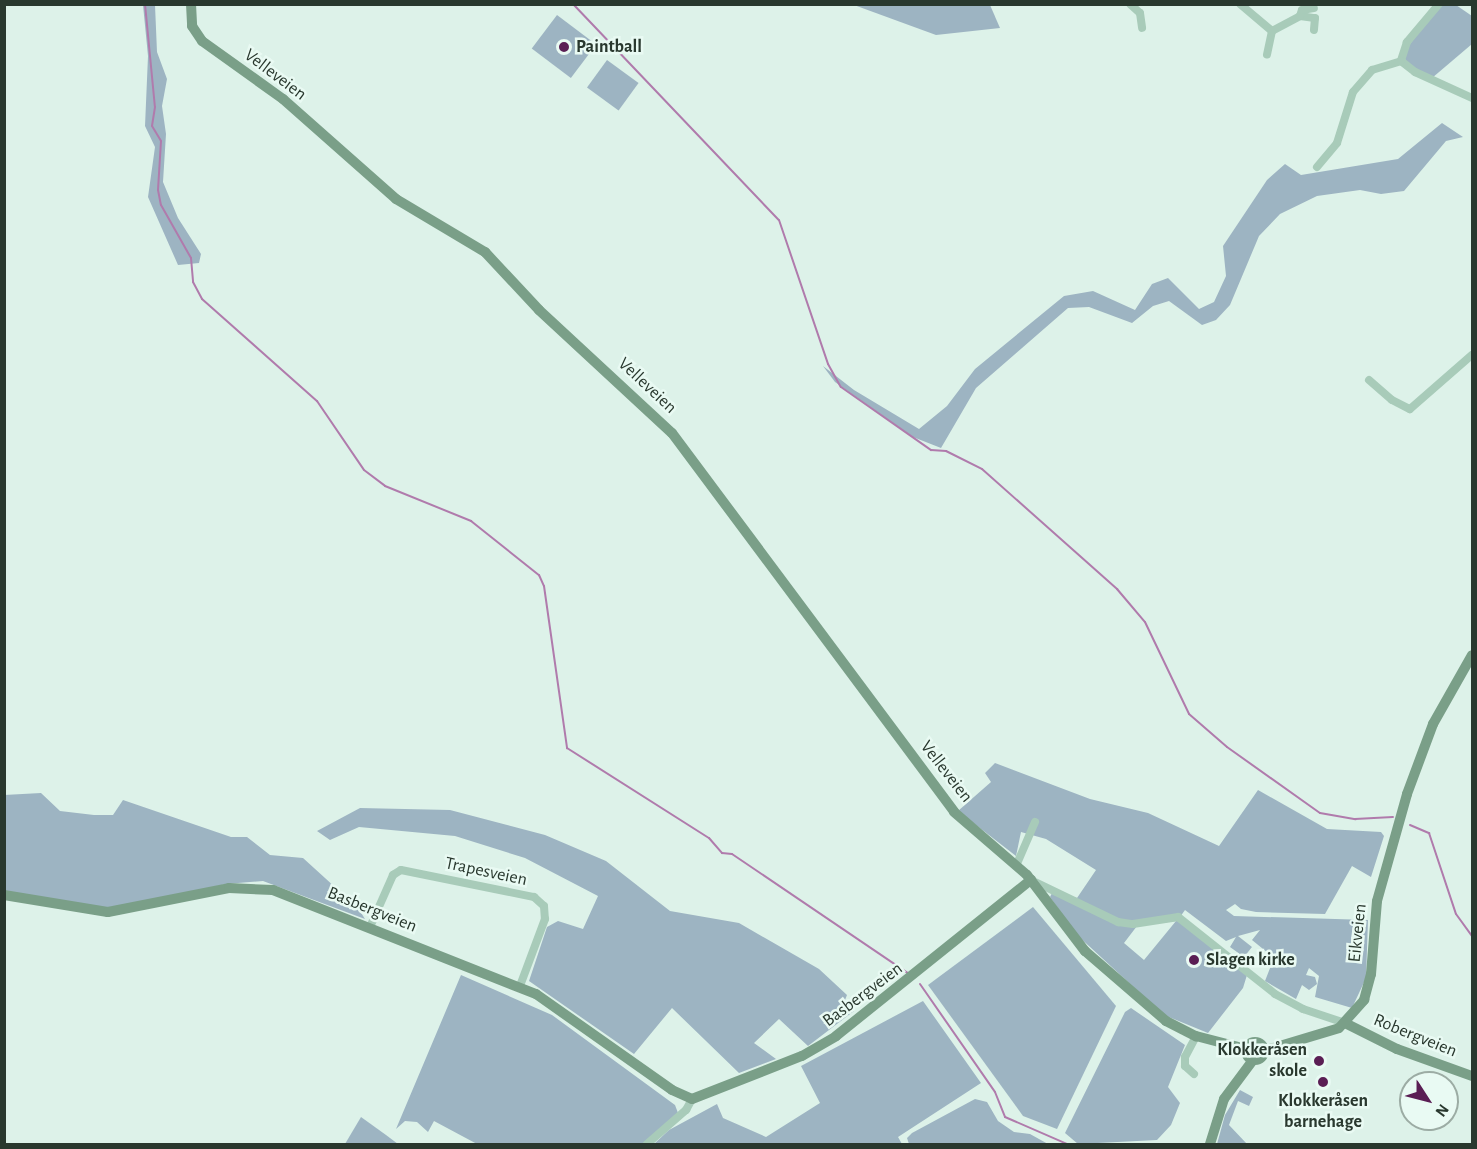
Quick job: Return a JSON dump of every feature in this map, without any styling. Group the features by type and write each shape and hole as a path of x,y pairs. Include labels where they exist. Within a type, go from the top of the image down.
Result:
{"main road":[{"name":"Velleveien","path":"191,4 192,26 202,41 283,99 396,199 479,247 539,310 672,433 939,792 960,818 1031,880 1070,933 1104,969 1152,1011 1196,1036 1246,1049 1256,1042 1263,1051"},
{"name":"Eikveien","path":"1346,1023 1368,988 1377,902 1415,771 1440,711 1473,655"},
{"name":"Basbergveien","path":"4,896 108,912 229,888 256,886 370,927 520,986 563,1010 677,1094 692,1099 802,1056 836,1036 1031,880"},
{"path":"1210,1144 1224,1099 1253,1060 1261,1057 1263,1051 1329,1032 1346,1023"},
{"name":"Robergveien","path":"1346,1023 1397,1049 1473,1076"},
{"path":"1246,1049 1253,1060"}],"street":[{"path":"1130,4 1140,13 1142,28"},
{"path":"1240,4 1272,30"},
{"path":"1401,61 1407,42 1437,5"},
{"path":"1300,16 1302,10 1314,8"},
{"path":"1272,30 1300,16 1315,18 1314,30"},
{"path":"1267,54 1272,30"},
{"path":"1401,61 1415,72 1473,98"},
{"path":"1317,167 1337,142 1353,92 1372,70 1401,61"},
{"path":"1369,380 1410,409 1473,355"},
{"path":"1016,866 1035,822"},
{"name":"Trapesveien","path":"370,927 393,875 401,870 534,897 544,906 545,919 520,986"},
{"name":"Velleveien","path":"1031,880 1118,922 1132,924 1175,916 1275,994 1346,1023"},
{"path":"1194,1074 1185,1066 1185,1058 1196,1036"},
{"name":"Basbergveien","path":"647,1144 686,1110 692,1099"}],"shaded area":[{"path":"143,5 155,5 157,52 167,79 162,106 166,134 163,182 178,218 201,254 199,263 178,265 148,197 155,147 145,126 148,56"},
{"path":"854,5 990,5 1000,28 936,35"},
{"path":"1440,5 1456,5 1472,16 1472,44 1432,78 1407,65 1403,53"},
{"name":"Paintball","path":"557,15 596,44 571,78 532,49"},
{"name":"Paintball","path":"607,60 639,83 619,110 587,88"},
{"path":"1442,123 1463,137 1446,141 1404,191 1381,194 1360,190 1317,196 1280,214 1259,236 1230,305 1216,320 1202,325 1169,301 1153,306 1132,323 1089,307 1068,308 976,388 941,448 913,437 835,382 823,366 854,390 919,429 947,406 975,369 1064,296 1093,291 1135,310 1152,284 1168,278 1199,309 1214,302 1226,276 1223,246 1267,180 1285,164 1301,175 1398,159"},
{"path":"995,763 1090,799 1148,813 1219,846 1258,790 1327,829 1381,832 1384,836 1371,877 1352,866 1325,914 1256,912 1241,909 1235,904 1226,910 1234,916 1368,920 1366,978 1352,1008 1315,997 1319,976 1309,968 1306,975 1315,977 1317,984 1309,990 1302,985 1296,999 1265,981 1274,958 1252,940 1260,930 1238,936 1252,947 1244,957 1230,947 1236,937 1226,941 1185,910 1180,917 1247,975 1243,988 1208,1033 1164,1015 1077,935 1050,897 1053,891 1077,898 1096,870 1046,839 1021,832 1016,856 958,811 991,782 985,773","holes":["1176,921 1144,960 1124,943 1137,926"]},
{"path":"41,793 60,811 94,815 113,815 123,800 231,837 247,837 270,855 303,858 358,908 365,919 263,881 226,884 136,905 97,908 5,891 4,795"},
{"path":"360,808 450,810 545,835 606,861 670,911 739,923 819,969 847,995 843,1005 854,1011 808,1046 779,1019 754,1043 776,1059 739,1073 672,1008 634,1054 529,981 547,927 558,921 583,929 598,896 525,858 455,836 359,827 330,840 317,831"},
{"path":"1033,907 1116,1006 1057,1129 1023,1116 928,985"},
{"path":"461,975 552,1015 675,1105 678,1113 643,1144 477,1144 434,1121 428,1132 417,1122 405,1121 396,1129"},
{"path":"923,1001 981,1083 898,1137 902,1144 654,1144 669,1130 717,1104 723,1118 766,1137 820,1103 801,1066"},
{"path":"1131,1008 1185,1045 1168,1087 1180,1103 1171,1125 1157,1140 1078,1144 1065,1133 1125,1012"},
{"path":"1240,1090 1253,1097 1249,1106 1238,1101 1229,1125 1247,1144 1217,1144 1225,1115"},
{"path":"975,1099 987,1102 998,1121 1014,1132 1030,1134 1048,1144 909,1144 907,1138 912,1133"},
{"path":"361,1117 386,1135 398,1144 345,1144"}],"waterway":[{"path":"145,4 155,107 152,126 161,141 158,190 161,205 191,258 193,282 202,299 317,401 364,470 385,486 471,521 539,575 544,586 567,748 709,838 722,853 732,854 908,973"},
{"path":"573,4 779,220 828,364 841,387 931,450 946,451 982,469 1117,589 1145,622 1189,714 1227,747 1320,813 1355,819 1393,817"},
{"path":"1410,825 1429,833 1456,914 1472,936"},
{"path":"920,984 995,1092 1005,1117 1067,1144"}],"place":[{"name":"Paintball","path":"564,47"},
{"name":"Slagen kirke","path":"1194,960"},
{"name":"Klokkeråsen skole","path":"1319,1061"},
{"name":"Klokkeråsen barnehage","path":"1323,1082"}]}
